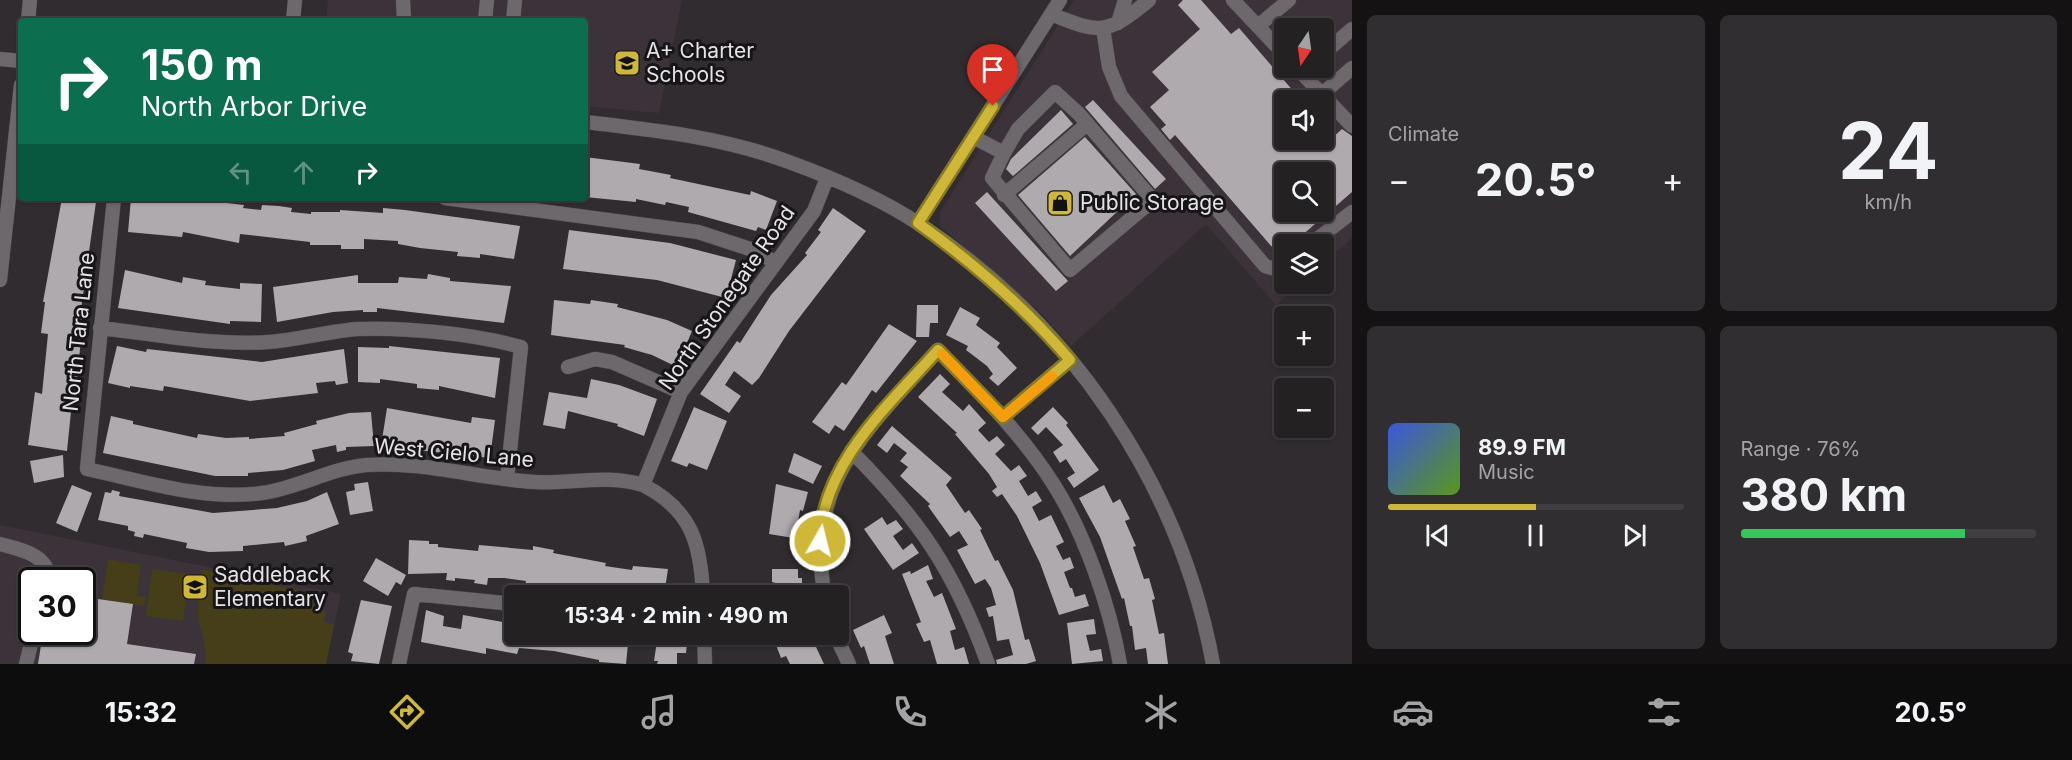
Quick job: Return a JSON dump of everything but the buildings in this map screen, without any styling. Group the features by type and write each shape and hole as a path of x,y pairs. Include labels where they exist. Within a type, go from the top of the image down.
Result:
{"street":[{"path":"28,18 30,0"},
{"path":"293,18 296,0"},
{"path":"403,0 404,18"},
{"path":"484,18 487,0"},
{"path":"513,18 515,0"},
{"path":"918,223 1059,0"},
{"path":"1118,23 1125,0"},
{"path":"1051,14 1089,29 1103,28 1118,23 1149,0"},
{"path":"1233,0 1274,43"},
{"path":"1258,26 1289,0"},
{"path":"1103,28 1109,67 1121,96 1265,266 1274,268"},
{"path":"1334,45 1352,29"},
{"path":"0,59 18,61"},
{"path":"1327,90 1352,68"},
{"path":"1309,78 1319,90"},
{"path":"1055,92 1087,124 1153,200 1070,270 1004,195 992,178 1004,153 1018,129 1055,92"},
{"path":"1334,107 1352,126"},
{"path":"0,280 18,113"},
{"path":"588,122 681,133 738,146 788,161 918,223 976,266 1042,326 1095,389 1138,455 1186,561 1202,612 1213,664"},
{"path":"1004,195 1087,124"},
{"path":"973,137 1004,153"},
{"name":"North Stonegate Road","path":"643,485 681,392 814,211 827,178"},
{"name":"North Tara Lane","path":"87,469 114,201"},
{"path":"500,201 536,203 698,232 756,251 776,263"},
{"path":"1324,234 1352,212"},
{"path":"100,328 231,342 267,342 359,329 400,330 498,340 521,347 507,479"},
{"path":"823,585 820,573 821,524 829,495 852,451 938,350 1003,417 1054,485 1085,549 1115,634 1120,664"},
{"path":"568,367 595,359 612,362 681,392"},
{"path":"1003,417 1070,360"},
{"path":"852,451 892,492 936,551 960,593 988,664"},
{"name":"West Cielo Lane","path":"87,469 190,491 226,495 286,489 341,469 369,465 556,483 608,478 625,479 643,485"},
{"path":"643,485 662,495 678,510 692,530 699,552 702,585"},
{"path":"0,544 27,551 38,557 46,567"},
{"path":"399,664 414,594 504,603"},
{"path":"26,664 31,645"},
{"path":"704,645 705,664"},
{"path":"840,645 849,664"}],"shaded area":[{"name":"A+ Charter Schools","path":"328,0 682,0 659,113 588,106 588,18 326,18"},
{"path":"1074,0 1352,0 1352,238 1334,254 1334,234 1274,234 1274,294 1289,294 1276,305 1206,224 1071,346 1037,309 940,226 940,212"},
{"name":"Saddleback Elementary","path":"0,525 341,594 326,664 0,664"},
{"path":"108,559 141,565 137,596 146,597 144,606 102,599"},
{"path":"152,569 189,574 183,621 146,616"},
{"path":"203,569 314,594 312,603 320,605 326,613 324,622 334,625 326,664 205,664 205,648 198,615 200,587 196,576 201,576"}],"slow traffic":[{"path":"942,354 1003,417 1052,376"}],"place":[{"name":"A+ Charter Schools","path":"627,63"},
{"name":"Public Storage","path":"1060,203"},
{"name":"Saddleback Elementary","path":"195,587"}],"route":[{"path":"820,541 821,524 829,495 852,451 862,436 938,350 1003,417 1070,360 1042,326 1009,295 976,266 918,223 993,106"}]}
